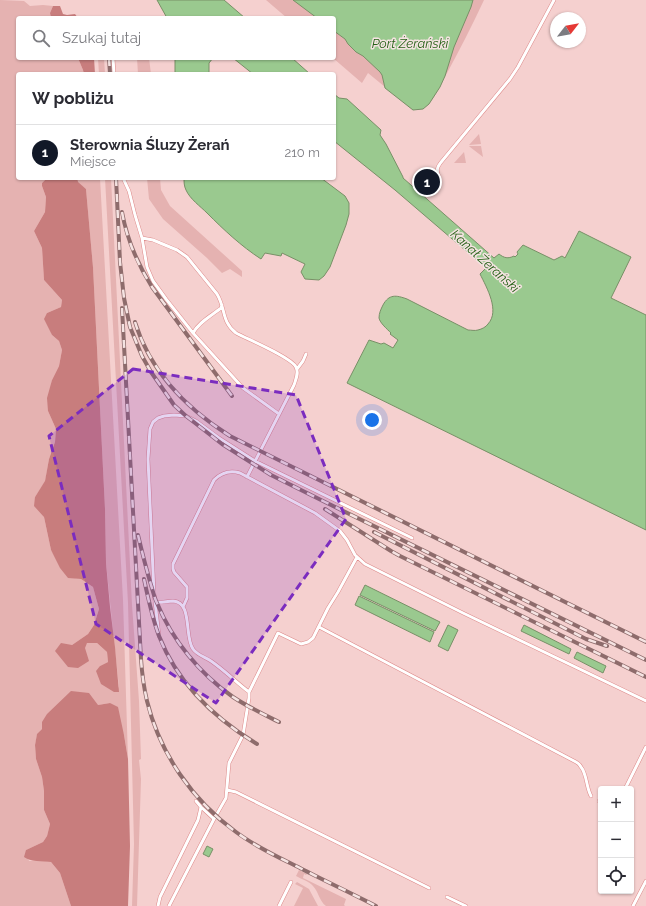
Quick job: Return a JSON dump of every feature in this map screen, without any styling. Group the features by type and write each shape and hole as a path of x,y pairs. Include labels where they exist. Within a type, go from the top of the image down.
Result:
{"lane":[{"path":"439,177 437,168 439,164 510,79 554,0"},
{"path":"113,60 114,72"},
{"path":"124,180 129,191 142,238 148,267 153,281 193,333 243,388 279,414"},
{"path":"142,238 153,240 187,256 221,300 226,321 230,329 285,358 297,368 297,376 294,385 247,477"},
{"path":"193,333 201,323 221,308 222,305"},
{"path":"297,368 303,361 306,354"},
{"path":"159,636 155,602 148,459 150,429 153,422 158,418 174,415 186,416 196,421 255,461 412,538"},
{"path":"183,606 187,598 187,587 174,572 173,564 214,480 222,474 235,472 315,513 340,531 348,540 357,557 365,564 646,701"},
{"path":"169,906 226,798 229,763 243,735 249,692 278,633 300,644 308,642 313,638 357,557"},
{"path":"155,602 175,601 183,606 186,612 188,636 192,648 198,654 210,660 249,692"},
{"path":"319,627 576,762 582,767 591,796"},
{"path":"626,786 646,747"},
{"path":"227,790 236,792 429,888"},
{"path":"196,801 214,819"},
{"path":"158,906 160,897 198,820 201,807"},
{"path":"633,906 646,881"},
{"path":"279,906 291,882"},
{"path":"447,897 466,906"}],"highlighted area":[{"path":"133,369 296,395 346,519 216,703 96,624 49,436"}],"shaded area":[{"path":"0,0 24,1 30,6 53,6 50,13 51,16 16,16 16,60 79,60 84,72 16,72 16,180 45,180 42,183 42,186 46,197 45,212 34,231 42,248 44,280 62,300 61,307 47,313 52,335 59,341 62,350 59,366 52,380 48,411 56,429 55,442 49,459 45,482 35,497 44,517 51,550 68,577 81,579 93,587 99,609 94,625 88,634 72,645 84,648 87,642 97,643 107,652 108,662 100,666 119,688 106,563 105,509 93,267 86,189 77,182 77,180 100,180 123,600 128,759 124,735 110,703 98,705 42,729 37,735 35,745 36,759 42,777 44,810 50,824 47,836 43,842 26,850 29,861 37,860 51,862 60,873 71,906 0,906"},
{"path":"266,0 357,0 413,110 368,73 362,83 335,60 336,16 285,16"},
{"path":"431,0 484,0 436,94 423,109 437,84"},
{"path":"53,6 60,6 63,14 75,14 76,16 51,16 50,13"},
{"path":"79,60 94,60 95,72 84,72"},
{"path":"98,60 104,60 105,72 99,72"},
{"path":"137,60 149,60 151,72 138,72"},
{"path":"479,134 481,144 469,145"},
{"path":"469,146 481,146 483,157 470,147"},
{"path":"464,152 466,163 454,163"},
{"path":"45,180 78,180 86,189 93,267 105,509 106,563 119,692 114,692 101,684 96,671 100,666 108,662 107,652 97,643 87,643 85,648 89,661 78,668 68,667 55,651 61,643 72,645 88,634 94,625 99,609 93,587 81,579 68,578 60,568 51,550 44,517 34,506 35,497 45,481 49,459 55,442 56,429 48,411 47,398 52,380 59,366 62,350 59,341 52,335 44,319 47,313 61,307 62,300 44,280 42,248 34,231 45,212 46,197 42,183"},
{"path":"105,180 111,180 132,605 139,701 141,759 139,760 141,779 137,906 132,906 134,844 128,603"},
{"path":"147,180 160,180 161,190 170,206 242,271 242,277 230,269 222,273 163,219 149,199"},
{"path":"71,691 89,693 98,705 110,703 118,707 128,759 130,846 128,906 71,906 60,873 51,862 33,861 24,857 26,850 43,842 47,836 50,824 44,810 42,777 36,759 35,745 37,734 42,729 42,722 47,714"},
{"path":"299,870 307,874 304,874 303,878 346,899 345,906 326,906 311,884 296,876"},
{"path":"297,882 309,889 318,906 294,906 303,888 295,884"}],"water":[{"path":"157,0 224,0 243,16 166,16"},
{"name":"Port Żerański","path":"293,0 473,0 440,87 429,104 423,109 413,110 385,88 380,72 336,32 336,16 314,16"},
{"path":"175,60 211,60 209,63 209,72 175,72"},
{"path":"236,60 294,60 308,72 250,72"},
{"name":"Kanał Żerański","path":"336,96 339,98 347,99 381,130 380,135 403,178 494,258 499,254 506,258 515,257 523,245 554,260 562,256 565,258 579,231 631,257 611,298 646,315 646,530 347,383 369,340 381,344 384,343 393,348 398,340 390,334 391,333 382,324 379,318 385,301 390,297 396,296 407,299 468,330 477,330 486,326 493,313 493,306 489,293 480,274 486,268 395,190 336,143"},
{"path":"184,180 324,180 345,196 349,203 349,214 346,225 330,267 324,276 319,280 305,279 301,272 305,264 282,253 281,256 265,253 261,259 233,238 193,199 185,188"},
{"path":"365,585 440,622 435,631 360,595"},
{"path":"359,596 434,632 430,642 355,605"},
{"path":"448,625 458,630 448,651 438,646"},
{"path":"524,625 571,649 569,654 521,631"},
{"path":"577,652 606,666 603,673 574,658"},
{"path":"207,846 213,849 209,857 203,854"}],"railway":[{"path":"109,60 110,72"},
{"path":"116,180 120,262 124,298 130,327 142,356 151,372 174,405 186,416 222,444 271,475 646,660"},
{"path":"122,212 130,242 137,260 152,287 232,396"},
{"path":"122,308 141,665 147,701 160,739 180,775 192,791 220,820 267,852 376,906"},
{"path":"135,322 150,357 172,387 199,414 230,436 646,642"},
{"path":"325,509 400,556 646,677"},
{"path":"374,532 586,639 607,646"},
{"path":"138,535 155,598 163,617 188,655 209,678 233,697 279,722"},
{"path":"144,579 152,615 159,636 176,669 187,684 212,711 226,723 257,744"}],"place":[{"name":"Sterownia Śluzy Żerań","path":"427,182"}]}
